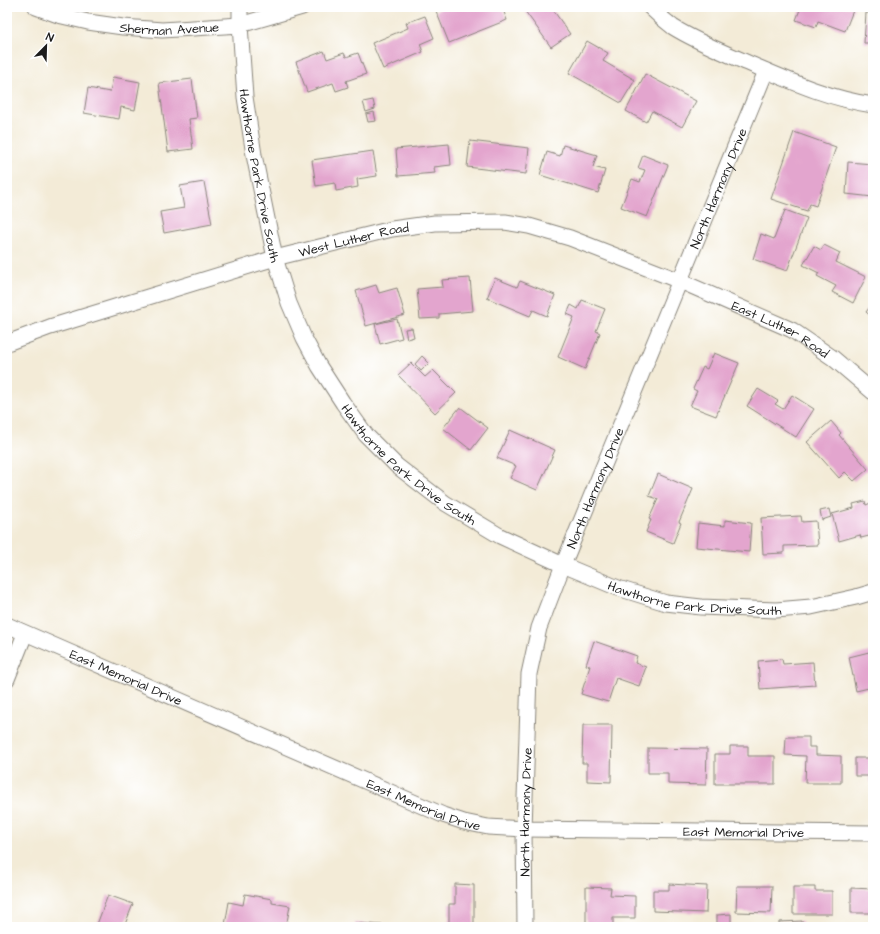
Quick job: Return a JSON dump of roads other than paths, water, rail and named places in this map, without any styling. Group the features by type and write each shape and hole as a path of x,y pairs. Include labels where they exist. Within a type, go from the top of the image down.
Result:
{"street":[{"name":"Sherman Avenue","path":"36,7 58,15 88,22 122,27 162,30 240,25 302,7"},
{"name":"Hawthorne Park Drive South","path":"240,7 245,97 254,156 275,258 289,303 304,338 319,366 343,403 366,435 397,466 445,503 500,536 563,566 618,588 666,603 701,607 776,610 812,607 873,592"},
{"path":"650,7 660,17 688,35 766,71 816,91 873,105"},
{"name":"North Harmony Drive","path":"525,927 524,829 529,674 539,628 766,71"},
{"name":"West Luther Road","path":"7,343 50,327 275,258 392,229 435,223 505,222 529,226 570,238 680,281"},
{"name":"East Luther Road","path":"680,281 792,330 833,358 873,392"},
{"name":"East Memorial Drive","path":"7,626 443,815 464,822 488,827 524,829 873,833"},
{"path":"7,679 25,634"}]}
